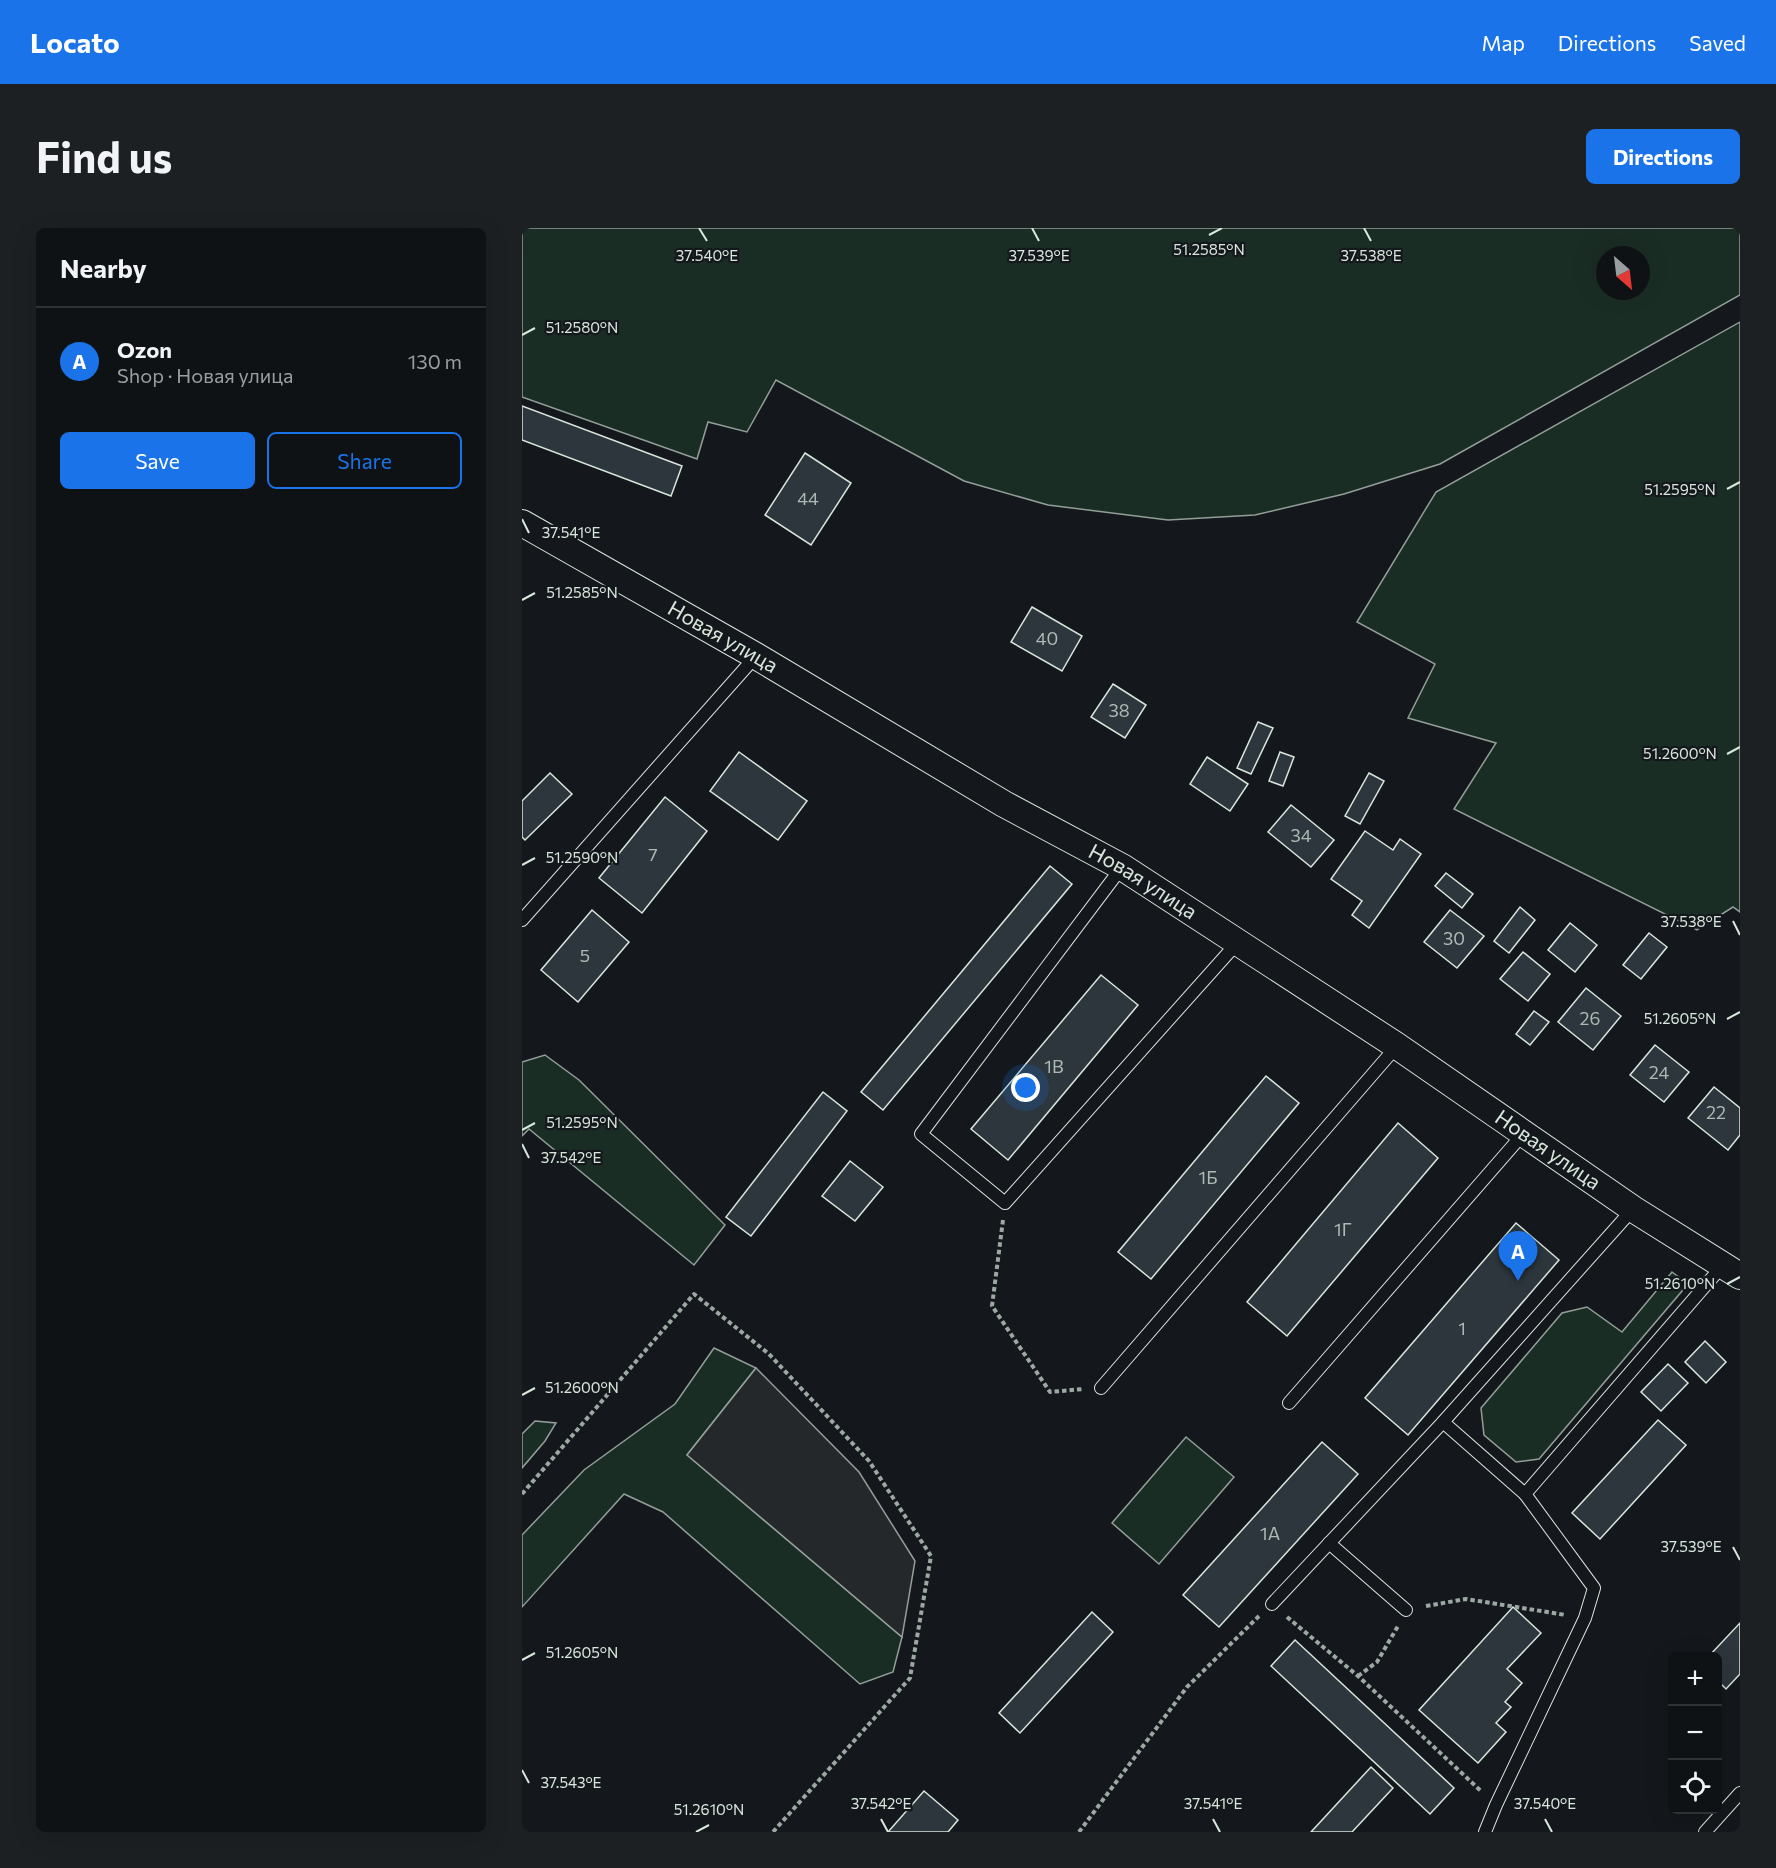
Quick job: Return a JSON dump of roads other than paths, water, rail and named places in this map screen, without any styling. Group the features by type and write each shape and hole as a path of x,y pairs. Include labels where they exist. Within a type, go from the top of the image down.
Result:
{"street":[{"name":"Новая улица","path":"522,523 756,656 1004,804 1122,867 1397,1046 1633,1209 1732,1270"}],"lane":[{"path":"522,920 756,656"},
{"path":"1122,867 921,1134 1005,1203 1238,942"},
{"path":"1101,1388 1397,1046"},
{"path":"1289,1403 1524,1133"},
{"path":"1272,1604 1443,1422 1633,1209"},
{"path":"1525,1494 1732,1270"},
{"path":"1443,1422 1525,1494 1594,1588 1585,1618 1485,1832"},
{"path":"1329,1543 1406,1610"},
{"path":"1705,1832 1740,1793"}],"place":[{"name":"Ozon","path":"1518,1281"}]}
